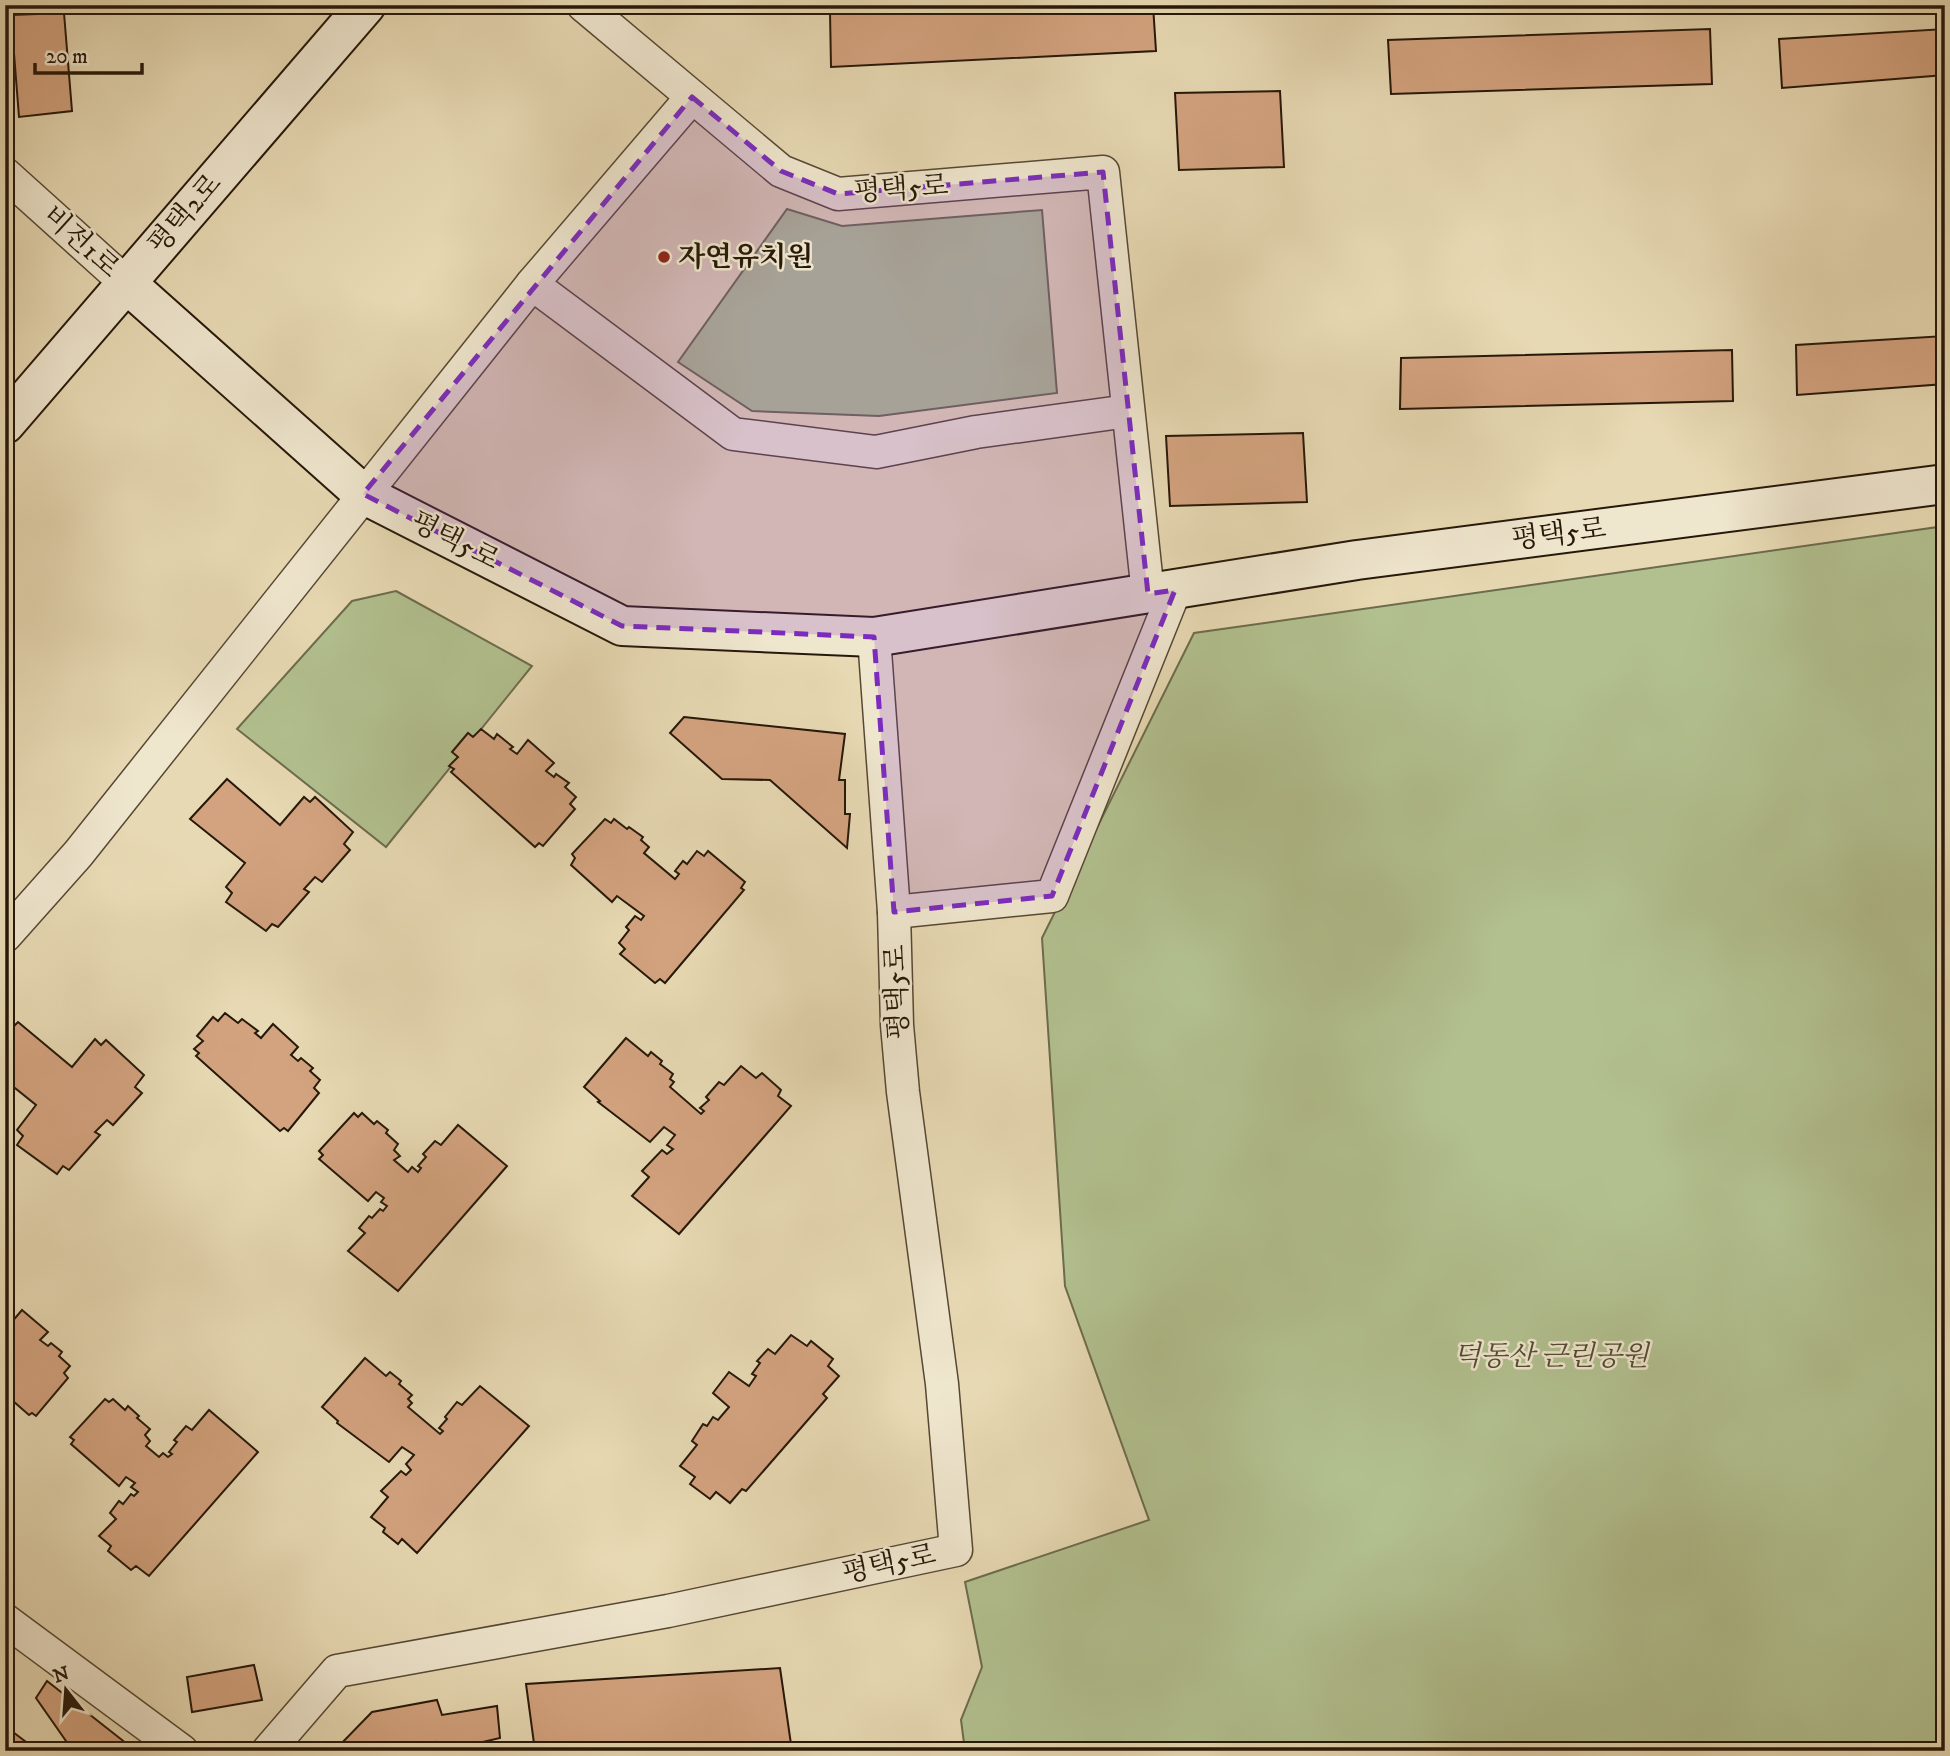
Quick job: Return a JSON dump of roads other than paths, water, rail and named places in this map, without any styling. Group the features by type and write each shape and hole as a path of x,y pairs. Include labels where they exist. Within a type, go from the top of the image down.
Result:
{"street":[{"name":"평택2로","path":"5,424 366,5"},
{"path":"5,936 78,854 532,284 692,97 583,5"},
{"name":"평택5로","path":"692,97 781,171 838,194 1103,172 1128,411 1161,592 1052,896 894,912"},
{"name":"비전1로","path":"5,174 125,282"},
{"name":"평택5로","path":"125,282 363,494 622,626 874,637 1357,560 1945,484"},
{"path":"532,284 733,434 876,452 976,432 1128,411"},
{"name":"평택5로","path":"268,1751 337,1671 668,1611 956,1550 942,1384 903,1093 897,1025 894,912 874,637"},
{"path":"5,1620 181,1751"}],"place":[{"name":"자연유치원","path":"664,257"}],"park label":[{"name":"덕동산 근린공원","path":"1551,1356"}]}
